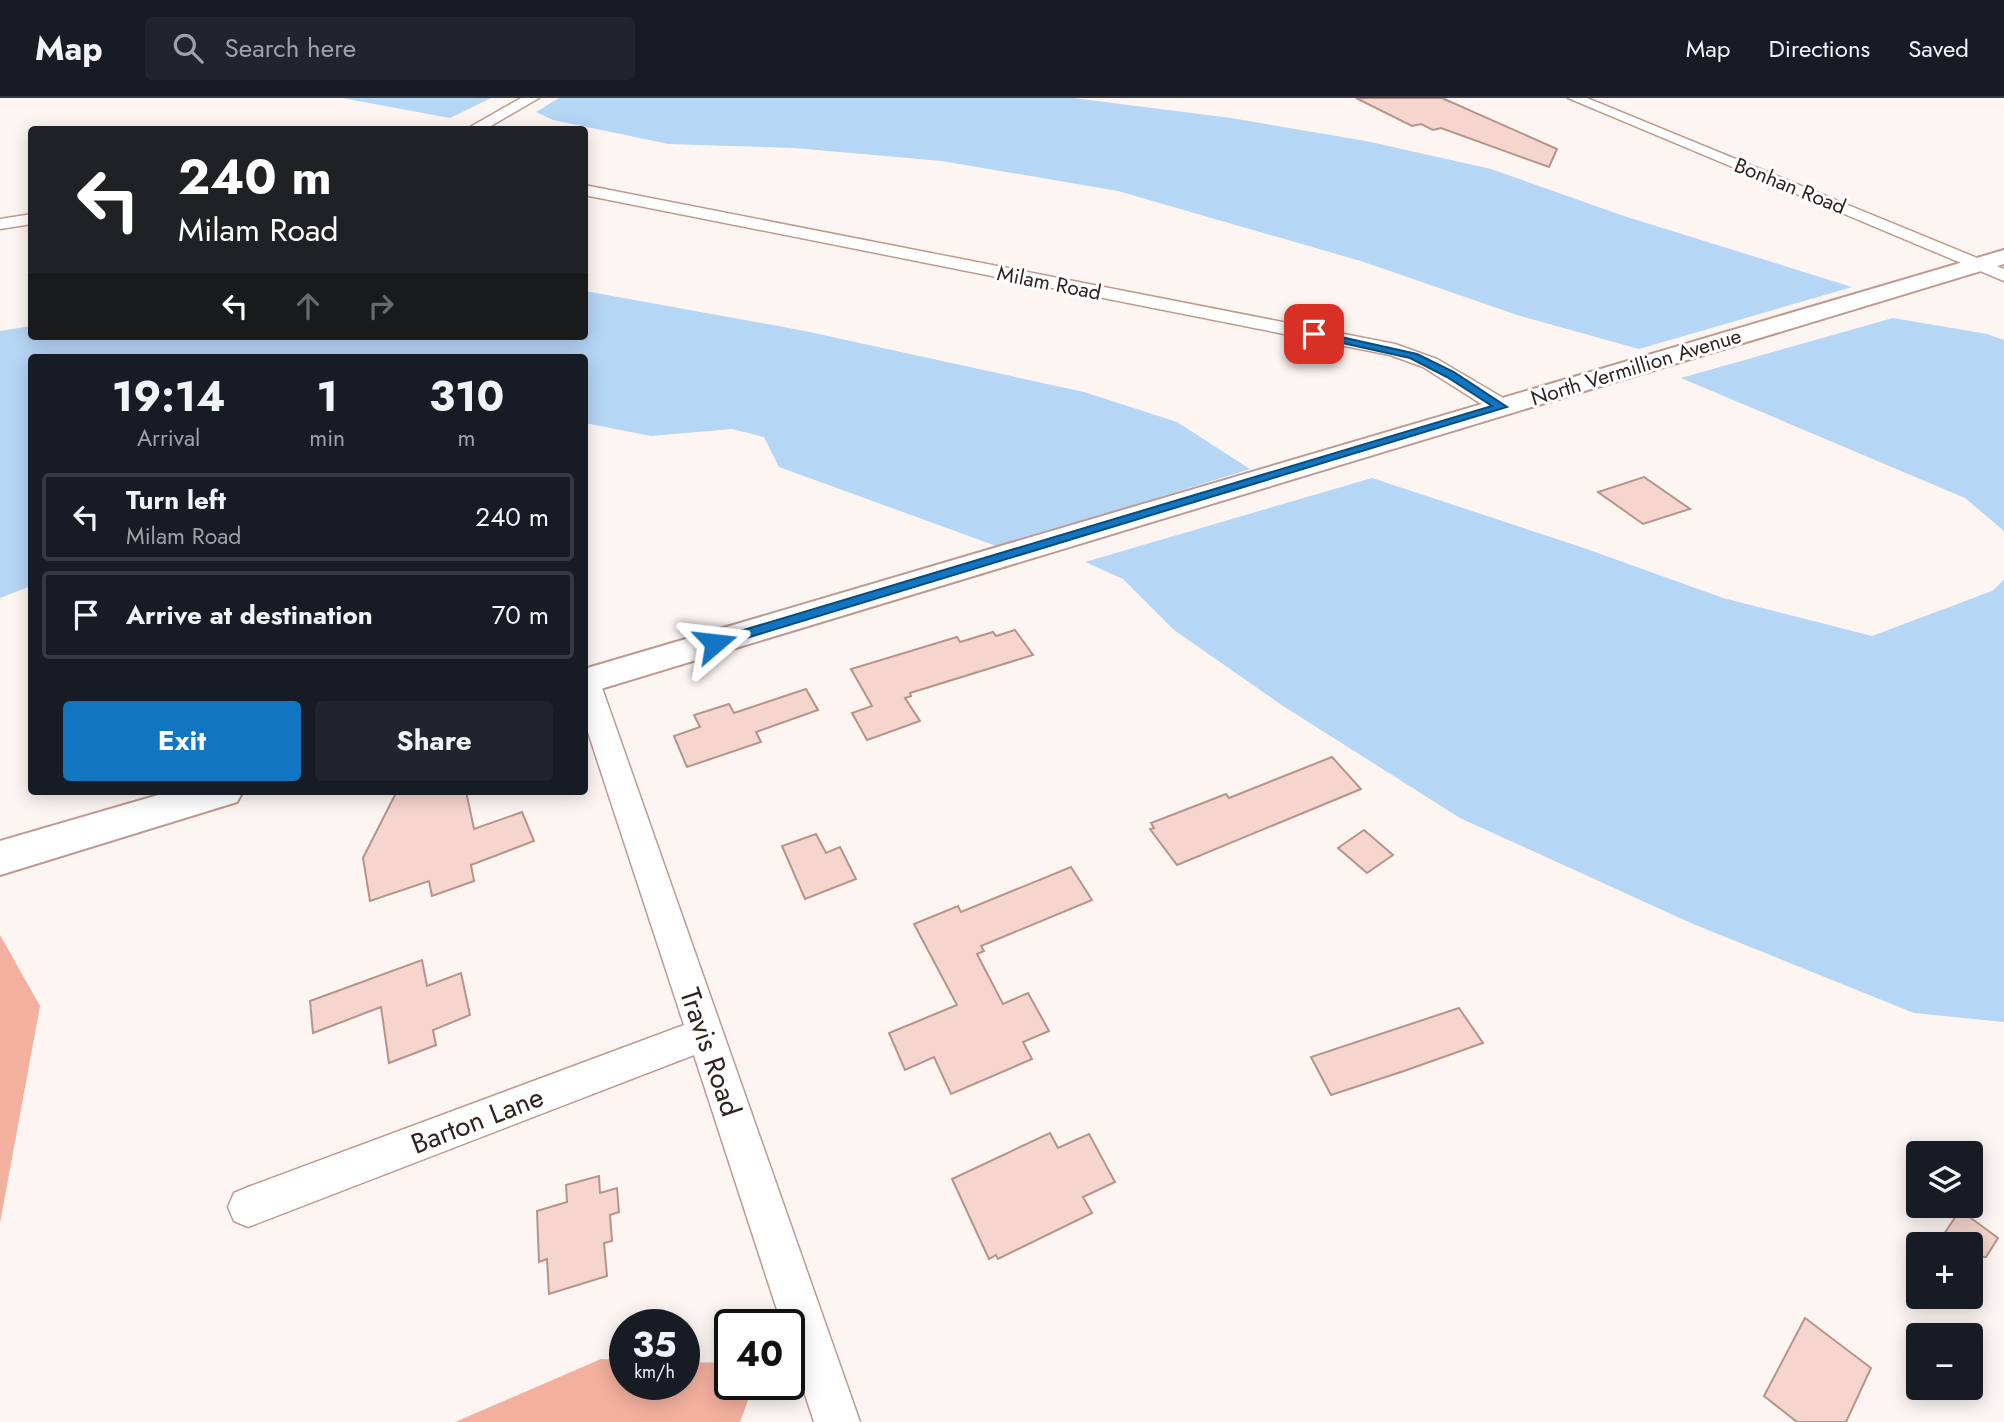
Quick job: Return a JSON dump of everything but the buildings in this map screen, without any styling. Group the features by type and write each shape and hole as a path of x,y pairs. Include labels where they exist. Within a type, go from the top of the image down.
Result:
{"street":[{"path":"480,126 532,98"},
{"name":"Bonhan Road","path":"1575,98 1995,265"},
{"name":"Milam Road","path":"588,191 1395,350 1440,369 1502,407"},
{"path":"0,224 28,220"},
{"name":"North Vermillion Avenue","path":"588,681 1502,407 1995,265"},
{"name":"Travis Road","path":"588,691 837,1422"},
{"path":"0,858 210,795"},
{"name":"Barton Lane","path":"248,1207 705,1034"}],"shaded area":[{"path":"0,935 40,1006 0,1223"},
{"path":"601,1359 609,1359 609,1400 700,1400 700,1362 714,1363 714,1400 748,1400 740,1422 455,1422"}],"water":[{"path":"342,98 491,98 450,118"},
{"path":"559,98 1073,98 1231,118 1366,141 1491,169 1624,216 1852,287 1639,349 1517,315 1364,262 1118,191 942,161 794,148 669,144 553,120 536,112"},
{"path":"588,292 800,330 1084,392 1177,422 1250,469 999,547 779,467 764,437 732,429 651,436 588,424 588,354 28,354 28,587 0,598 0,331 28,326 28,340 588,340"},
{"path":"1893,318 1987,334 2004,340 2004,531 1965,498 1681,378"},
{"path":"1372,478 1584,548 1723,598 1872,636 1992,591 2004,580 2004,1022 1914,1013 1693,924 1460,818 1283,706 1174,630 1123,579 1085,562"}],"route":[{"path":"715,643 1502,407 1450,374 1414,356 1314,334"}]}
